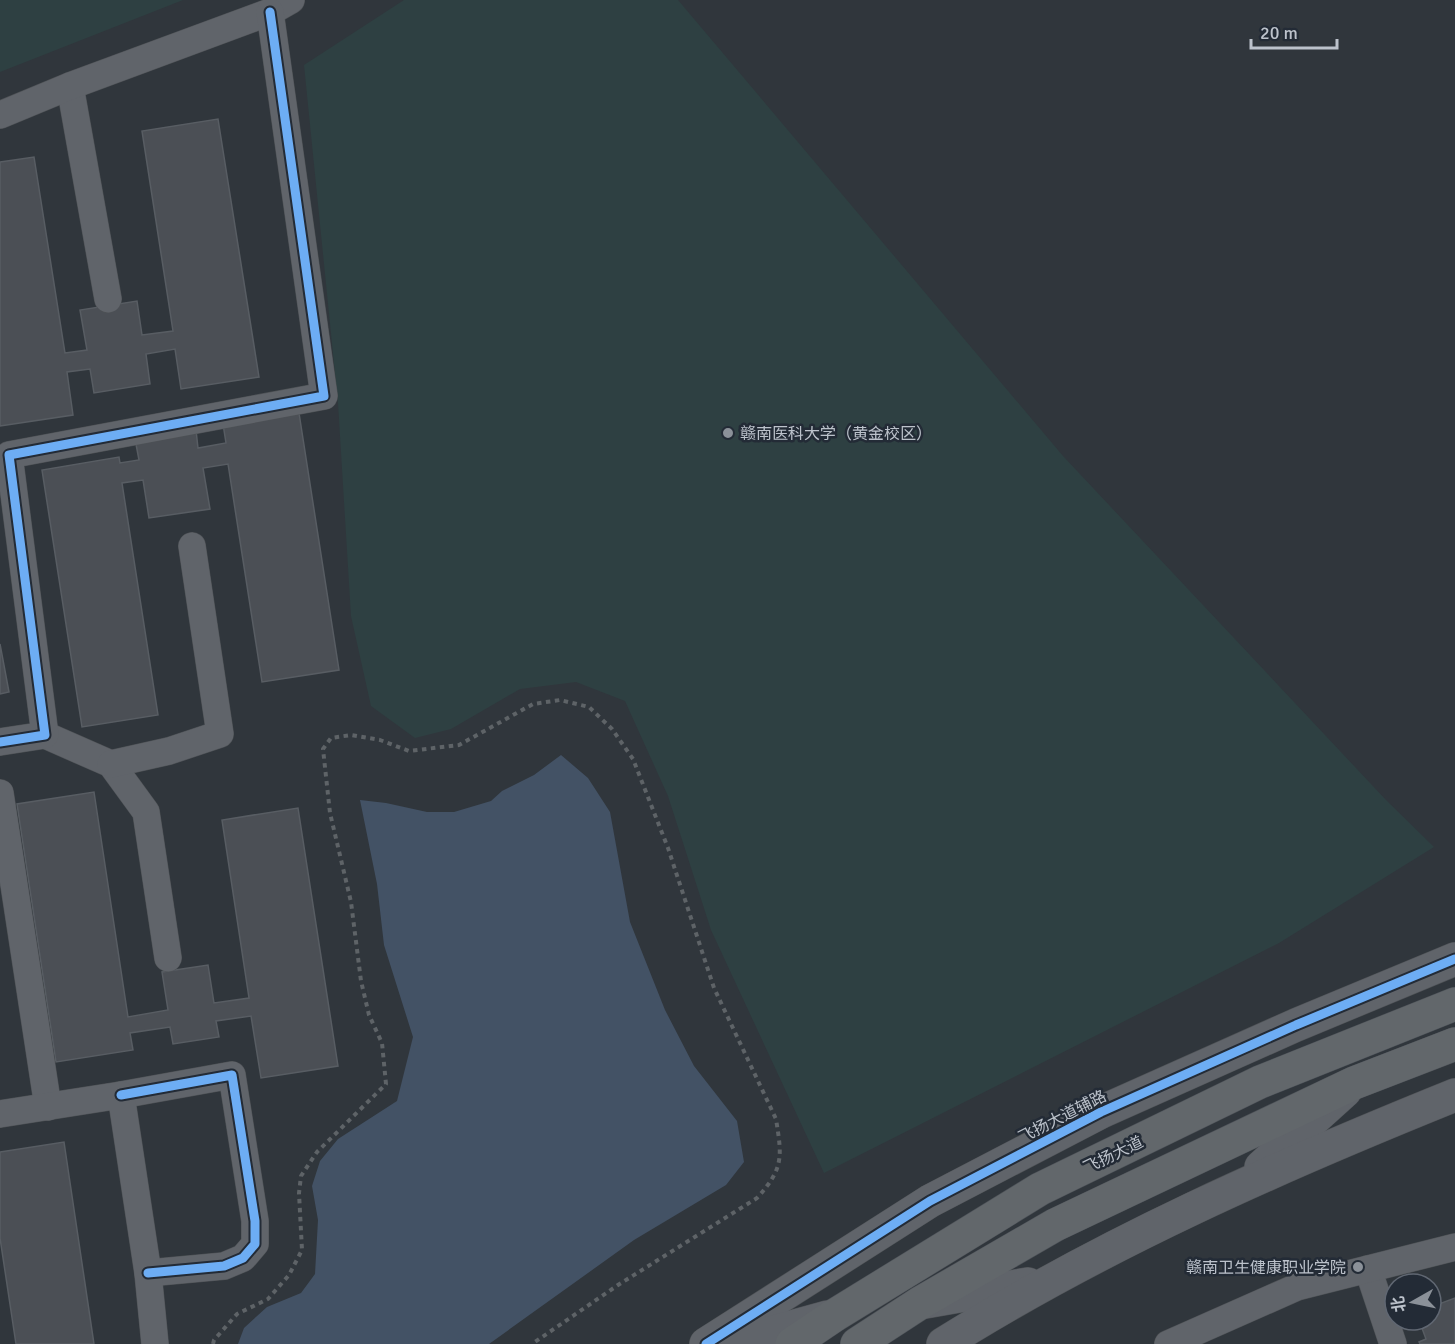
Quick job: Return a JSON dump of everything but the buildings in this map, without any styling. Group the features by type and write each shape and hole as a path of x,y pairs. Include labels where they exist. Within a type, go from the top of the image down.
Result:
{"main road":[{"name":"飞扬大道","path":"792,1344 835,1315 1040,1189 1260,1082 1446,1008"},
{"path":"857,1344 920,1303 1055,1225 1353,1083 1455,1044"}],"street":[{"path":"0,115 280,6 324,396 5,451 45,735"},
{"path":"70,86 108,299"},
{"path":"111,764 170,751 220,734 192,546"},
{"path":"0,742 45,735 111,764 146,812 168,958"},
{"path":"0,793 48,1107"},
{"name":"飞扬大道辅路","path":"706,1344 930,1201 1101,1112 1296,1024 1455,959"},
{"path":"1296,1024 1446,1008"},
{"path":"0,1114 232,1075 255,1221 255,1244 243,1258 224,1266 148,1273"},
{"path":"1242,1184 1353,1083"},
{"path":"121,1095 148,1273 154,1344"},
{"path":"943,1344 996,1311 1053,1280 1242,1184 1455,1095"},
{"path":"1040,1189 1101,1112"},
{"path":"1181,1341 1297,1287 1455,1247"},
{"path":"1368,1269 1394,1344"},
{"path":"920,1303 1053,1280"},
{"path":"729,1344 835,1315"}],"path":[{"path":"213,1344 237,1314 268,1299 289,1275 302,1250 299,1193 301,1176 317,1152 386,1084 382,1043 369,1015 351,903 330,813 323,749 331,738 351,735 380,741 409,751 459,745 533,704 560,700 589,707 612,729 633,759 668,848 714,988 776,1119 780,1164 772,1181 757,1198 618,1284 532,1344"}],"shaded area":[{"path":"0,0 183,0 0,72"},
{"path":"404,0 678,0 1063,456 1386,800 1434,847 1279,943 824,1173 711,930 668,796 625,701 576,682 520,689 451,729 415,738 371,706 351,616 338,403 304,65"}],"water":[{"path":"561,755 588,778 610,812 630,922 665,1010 694,1066 737,1121 744,1162 726,1185 634,1240 489,1344 238,1344 244,1328 267,1307 301,1293 315,1274 318,1220 312,1186 320,1161 338,1139 397,1101 413,1037 384,945 377,884 360,800 427,812 454,812 491,801 502,791 534,775"}],"cycle path":[{"path":"0,742 45,735 9,455 324,396 270,12"},
{"path":"706,1344 930,1201 1101,1112 1296,1025 1455,959"},
{"path":"121,1095 232,1075 255,1221 255,1244 243,1258 224,1266 148,1273"}],"place":[{"name":"赣南医科大学（黄金校区）","path":"728,433"},
{"name":"赣南卫生健康职业学院","path":"1358,1267"}]}
